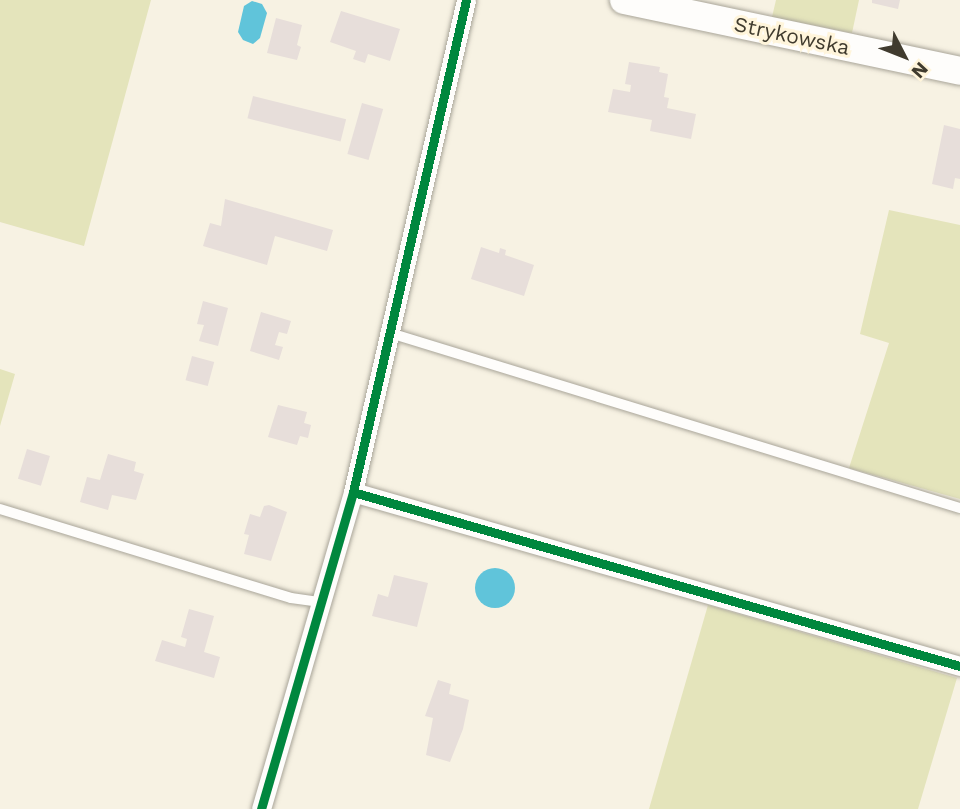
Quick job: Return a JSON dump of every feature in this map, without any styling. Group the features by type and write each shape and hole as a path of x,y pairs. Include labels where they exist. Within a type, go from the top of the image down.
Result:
{"street":[{"path":"261,809 353,492 466,0"},
{"name":"Strykowska","path":"624,0 960,71"},
{"path":"353,492 960,666"}],"lane":[{"path":"390,333 960,508"},
{"path":"0,509 291,598 319,602"}],"green space":[{"path":"0,0 151,0 84,246 0,222"},
{"path":"776,0 859,0 852,33 772,17"},
{"path":"889,210 960,225 960,499 849,468 889,343 860,334"},
{"path":"0,369 15,374 0,426"},
{"path":"708,605 957,678 918,809 649,809"}],"water":[{"path":"252,1 262,4 267,13 260,38 253,44 243,40 238,32 244,6"},
{"path":"495,568 509,574 515,588 509,602 495,608 481,602 475,588 481,574"}],"building":[{"path":"872,0 900,0 898,9 872,3"},
{"path":"341,11 400,29 390,61 368,54 365,63 353,59 356,51 330,42"},
{"path":"276,18 302,25 297,45 301,47 297,60 267,53"},
{"path":"629,62 660,67 659,72 668,74 664,97 669,98 667,108 696,114 691,139 650,131 652,120 608,112 613,89 630,92 631,85 625,84"},
{"path":"253,96 346,119 341,142 247,118"},
{"path":"362,103 383,109 369,160 347,154"},
{"path":"944,125 960,129 960,179 955,178 953,189 932,184"},
{"path":"225,199 333,230 327,251 275,236 267,265 203,246 210,223 221,226"},
{"path":"481,247 499,253 500,248 506,250 505,255 534,265 524,296 471,279"},
{"path":"203,301 228,308 218,346 199,341 204,325 197,324"},
{"path":"261,312 291,321 287,334 279,332 275,345 283,347 279,360 250,351"},
{"path":"192,356 214,362 208,386 186,380"},
{"path":"278,405 307,412 304,423 311,425 308,438 300,436 297,445 268,437"},
{"path":"27,449 50,456 41,486 18,479"},
{"path":"108,454 136,462 134,471 144,474 136,500 112,495 108,510 80,502 87,477 100,480"},
{"path":"269,505 287,512 271,561 244,554 249,535 244,534 250,514 260,517 264,506"},
{"path":"394,575 428,583 417,627 372,616 378,594 388,597"},
{"path":"189,609 214,616 204,652 220,657 214,678 155,661 162,640 185,647 187,639 181,637"},
{"path":"438,680 451,684 449,694 469,700 463,729 450,762 426,755 433,718 425,716"}],"cycle path":[{"path":"261,809 353,492 466,0"},
{"path":"353,492 960,666"}]}
